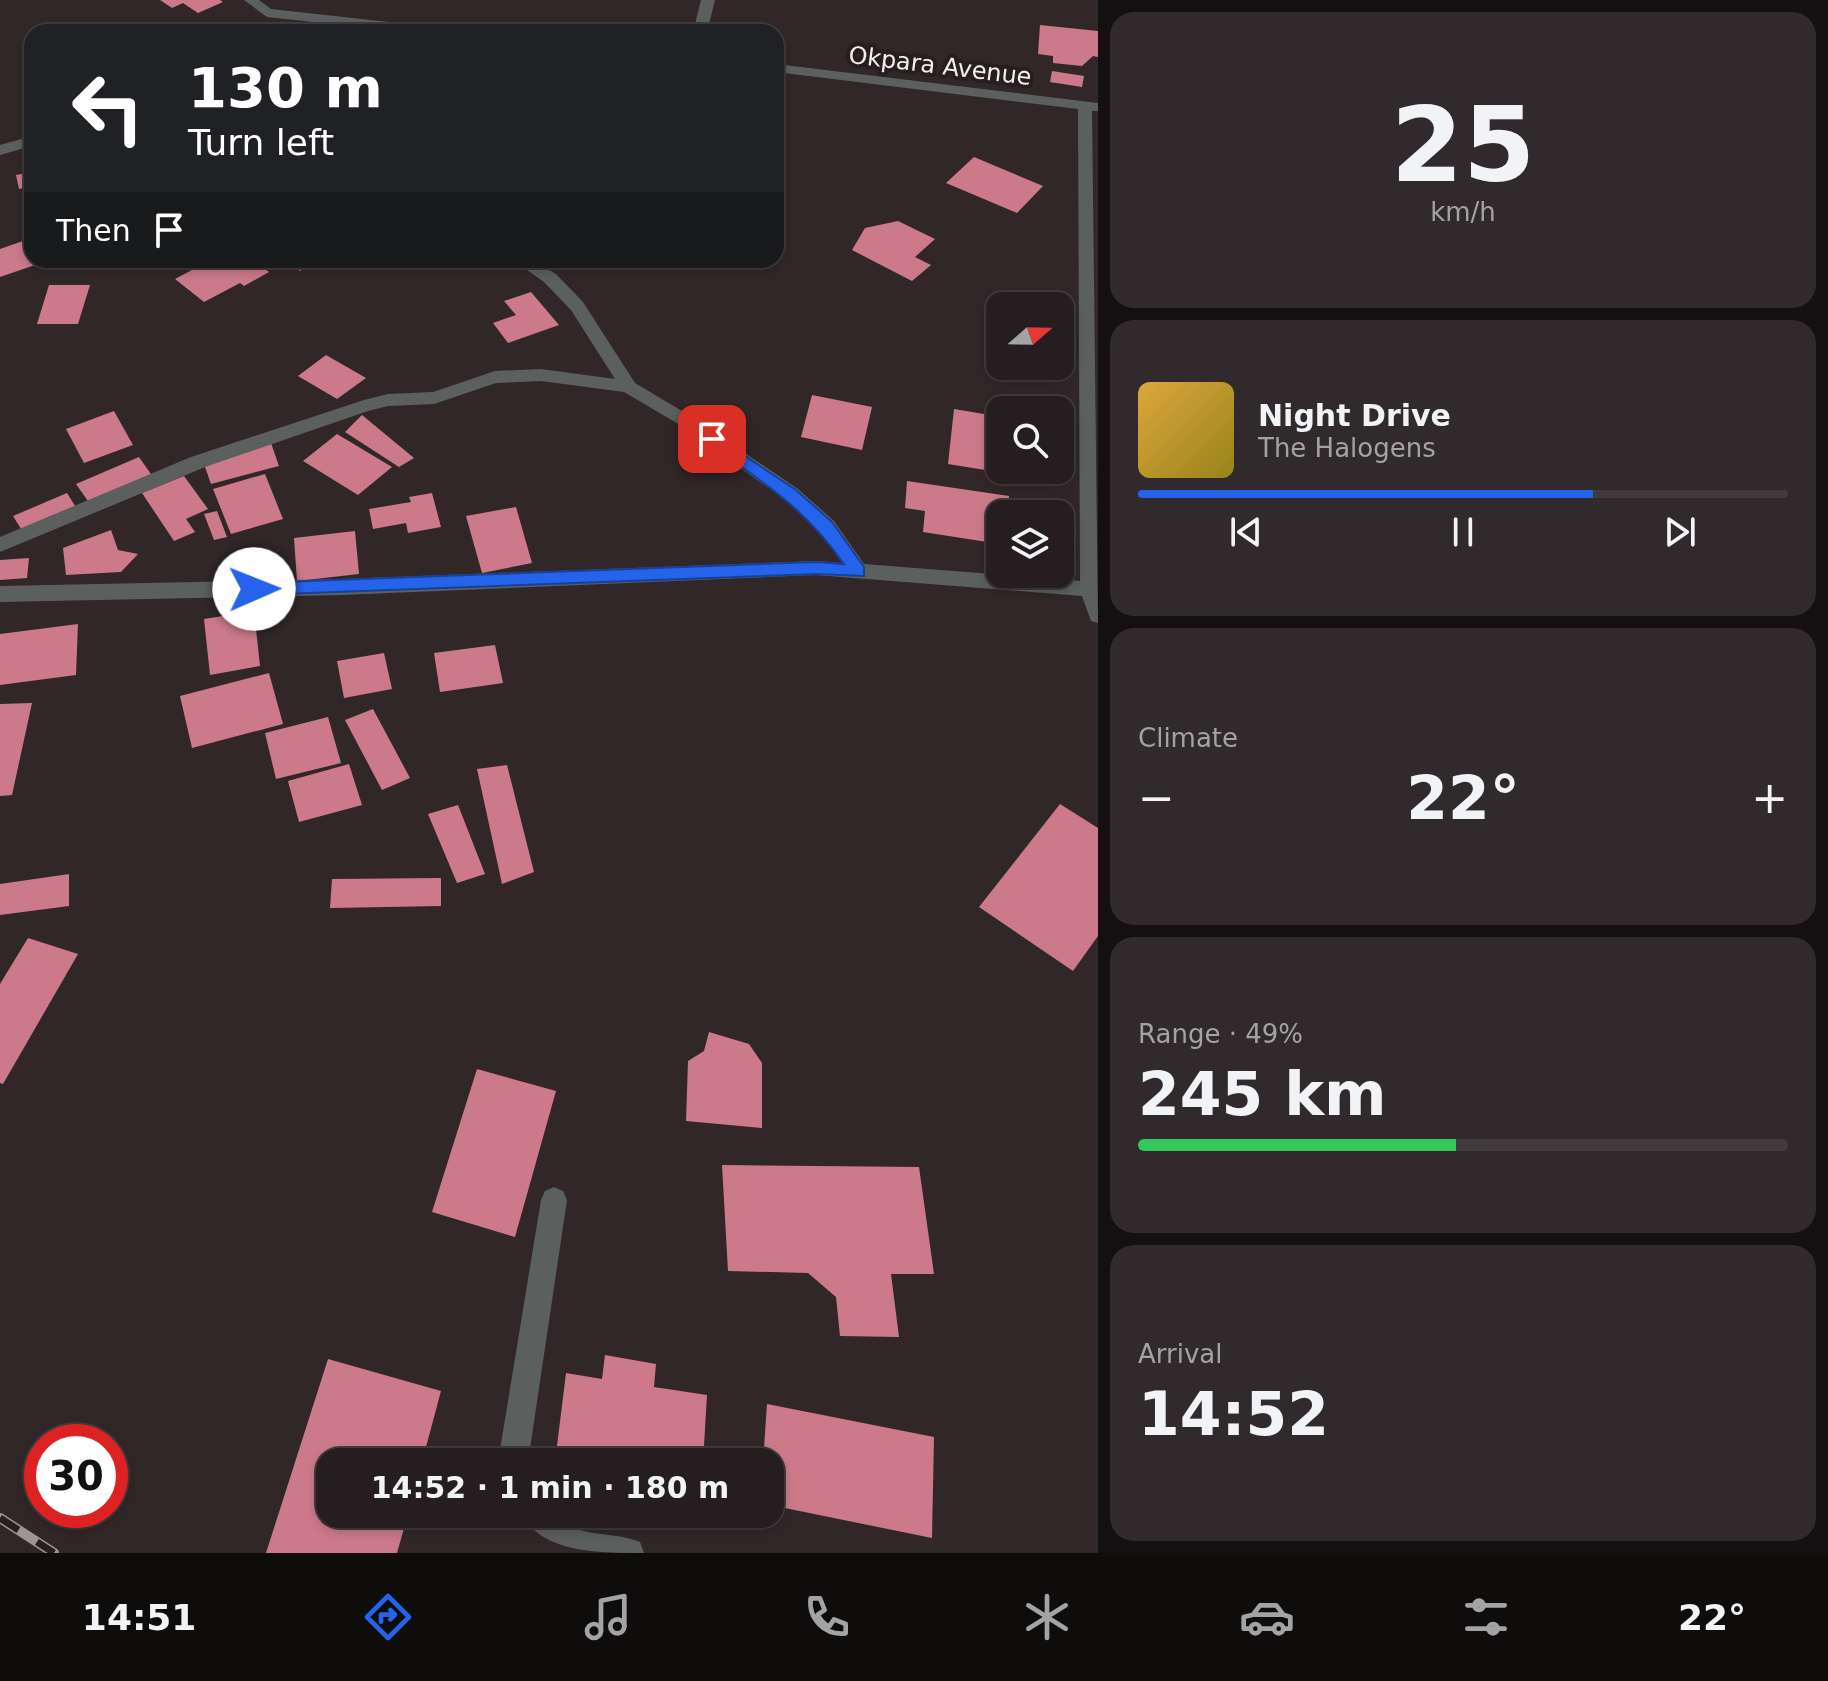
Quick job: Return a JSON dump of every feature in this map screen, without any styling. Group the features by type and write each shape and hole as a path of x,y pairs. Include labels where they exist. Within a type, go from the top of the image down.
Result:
{"street":[{"path":"251,0 267,13 369,24"},
{"path":"702,24 708,0"},
{"path":"266,24 267,13"},
{"name":"Okpara Avenue","path":"784,69 1092,106"},
{"path":"1092,106 1094,590 1098,615"},
{"path":"0,150 24,143"},
{"path":"534,268 550,278 577,306 616,363 628,387"},
{"path":"0,545 198,462 364,406 388,400 434,398 495,377 541,375 628,387 686,421 791,494 827,526 858,571"},
{"path":"0,594 341,587 816,568 1094,590"},
{"path":"515,1448 554,1200"},
{"path":"548,1528 554,1535 590,1549 629,1553"}],"building":[{"path":"160,0 223,2 198,13 183,3 172,8"},
{"path":"1040,25 1098,31 1098,57 1093,56 1082,66 1053,63 1053,56 1038,54"},
{"path":"1052,71 1084,76 1082,87 1050,82"},
{"path":"974,157 1043,186 1017,213 946,183"},
{"path":"24,174 24,188 19,189 16,175"},
{"path":"898,221 935,239 915,257 931,265 912,281 852,250 865,228"},
{"path":"23,241 26,268 0,277 0,249"},
{"path":"189,268 264,268 269,272 204,302 175,279 192,270"},
{"path":"49,285 90,285 78,324 37,324"},
{"path":"531,292 559,325 508,343 493,323 516,315 504,301"},
{"path":"326,355 366,378 337,399 298,376"},
{"path":"812,395 872,407 862,450 801,437"},
{"path":"954,409 986,414 986,470 948,464"},
{"path":"114,411 133,445 84,463 66,429"},
{"path":"362,415 414,458 399,467 345,432"},
{"path":"337,434 392,467 358,495 303,461"},
{"path":"271,443 279,466 211,484 204,464"},
{"path":"139,457 153,477 90,504 76,484"},
{"path":"265,474 283,519 231,534 213,489"},
{"path":"184,476 208,509 186,519 195,532 174,541 142,493"},
{"path":"907,481 1009,496 1009,500 986,500 986,542 923,532 925,511 905,508"},
{"path":"67,493 77,509 23,532 13,516"},
{"path":"432,493 441,527 408,533 406,523 373,529 369,509 411,502 409,497"},
{"path":"516,507 532,563 482,573 466,516"},
{"path":"217,511 227,537 214,540 204,514"},
{"path":"111,530 118,550 138,554 121,572 66,575 63,548"},
{"path":"355,531 359,574 297,581 294,538"},
{"path":"29,558 27,578 0,580 0,560"},
{"path":"254,611 260,666 210,675 204,619"},
{"path":"78,624 76,675 0,685 0,634"},
{"path":"495,645 503,683 440,692 434,653"},
{"path":"384,653 392,689 344,698 337,661"},
{"path":"269,673 283,724 192,748 180,696"},
{"path":"32,703 12,795 0,796 0,704"},
{"path":"373,709 410,778 382,790 345,720"},
{"path":"328,717 341,763 276,779 265,733"},
{"path":"349,764 362,805 299,822 288,781"},
{"path":"507,765 534,872 502,884 477,769"},
{"path":"1060,804 1098,828 1098,936 1073,971 979,907"},
{"path":"458,805 485,874 457,883 428,814"},
{"path":"69,874 69,906 0,915 0,884"},
{"path":"441,878 441,906 330,908 332,879"},
{"path":"28,938 78,954 3,1084 0,1083 0,984"},
{"path":"709,1032 749,1044 762,1063 762,1128 686,1121 688,1061 704,1051"},
{"path":"477,1069 556,1091 515,1237 432,1212"},
{"path":"722,1165 919,1167 934,1274 891,1274 899,1337 840,1336 836,1297 808,1273 728,1271"},
{"path":"605,1355 656,1364 654,1387 707,1395 704,1448 557,1448 566,1373 602,1379"},
{"path":"328,1359 441,1391 426,1448 316,1448 316,1528 404,1528 397,1553 266,1553"},
{"path":"767,1404 934,1437 932,1538 784,1508 784,1448 764,1448"}],"railway":[{"path":"0,1518 54,1553"}],"route":[{"path":"254,589 816,568 858,571 827,526 791,494 712,439"}]}
